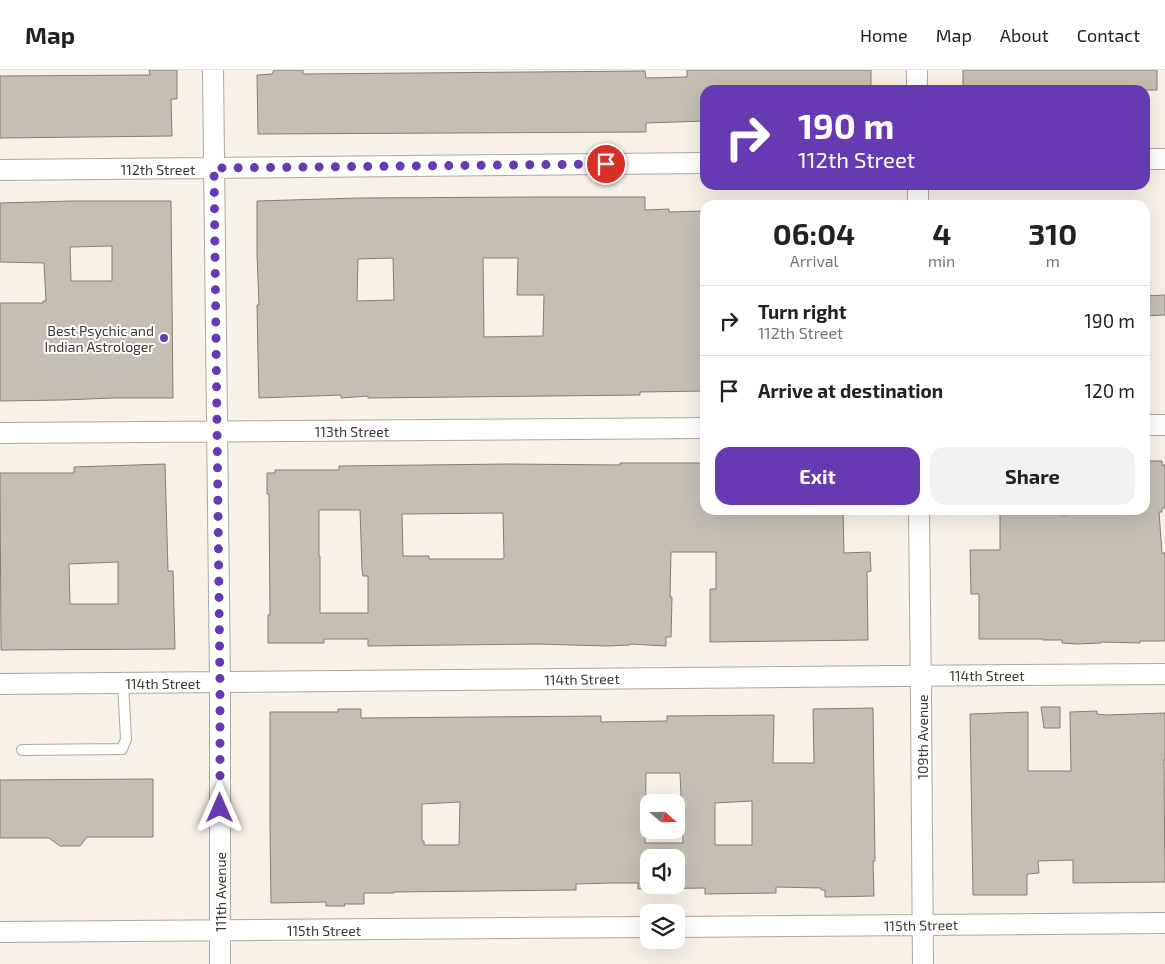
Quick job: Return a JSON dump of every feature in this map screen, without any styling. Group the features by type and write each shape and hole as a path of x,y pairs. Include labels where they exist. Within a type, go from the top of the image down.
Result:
{"street":[{"name":"111th Avenue","path":"213,70 220,683 220,964"},
{"path":"917,70 917,85"},
{"path":"1150,159 1165,159"},
{"name":"112th Street","path":"0,170 700,163"},
{"path":"1150,425 1165,425"},
{"name":"113th Street","path":"0,434 700,428"},
{"name":"109th Avenue","path":"919,515 923,964"},
{"name":"114th Street","path":"0,684 1165,674"},
{"name":"115th Street","path":"685,927 1165,923"},
{"name":"115th Street","path":"0,932 640,927"}],"lane":[{"path":"22,750 122,749 126,739 123,684"}],"building":[{"path":"149,70 177,70 177,99 171,99 172,136 0,138 0,76 150,75"},
{"path":"274,70 303,70 303,74 645,71 646,78 687,77 687,70 871,70 871,85 700,85 700,121 646,123 646,132 258,134 257,75 272,74"},
{"path":"963,70 1157,70 1157,90 1150,90 1150,85 963,85"},
{"path":"645,197 645,210 669,209 669,212 700,211 700,391 640,392 640,395 368,398 368,396 341,398 341,395 259,398 257,201 358,198","holes":["393,258 394,300 357,301 358,259","483,258 518,258 517,295 544,295 543,336 484,337"]},
{"path":"171,201 173,398 0,401 0,303 43,303 43,301 46,301 44,263 0,262 0,203","holes":["112,246 112,281 71,281 70,247"]},
{"path":"1165,295 1165,315 1150,316 1150,296"},
{"path":"1150,461 1162,461 1162,465 1165,465 1165,508 1162,508 1162,512 1159,512 1162,553 1165,553 1165,641 1077,644 1062,643 1062,640 1043,639 979,639 979,594 971,594 970,550 1000,550 1000,515 1150,515"},
{"path":"620,463 700,463 700,515 843,515 844,553 870,552 871,571 867,572 868,640 710,642 710,589 716,589 716,552 671,552 671,637 666,637 666,646 538,644 368,646 368,639 324,639 324,643 268,643 268,615 270,615 269,494 267,494 267,473 275,473 275,470 339,470 339,466 620,465","holes":["319,510 360,510 362,569 363,576 368,576 368,613 320,613","503,513 504,558 429,559 429,556 403,556 402,514"]},
{"path":"165,464 168,571 173,571 175,649 1,650 0,473 74,473 74,467","holes":["118,562 118,604 70,604 69,564"]},
{"path":"1041,707 1060,707 1060,728 1044,728"},
{"path":"873,708 874,896 825,897 825,890 821,890 821,888 776,887 776,893 705,894 705,888 685,888 685,849 640,849 640,889 638,889 638,883 576,884 576,890 364,893 364,904 344,904 345,906 326,906 326,902 271,903 270,712 338,712 338,709 361,709 361,718 601,716 601,722 667,721 667,716 774,715 773,763 814,763 813,709","holes":["752,801 752,845 715,845 715,803","460,802 459,845 424,845 424,841 422,841 422,804"]},
{"path":"1097,711 1097,714 1106,715 1165,713 1165,882 1073,883 1073,860 1038,861 1039,873 1027,874 1027,895 973,895 970,714 1028,712 1028,771 1071,771 1070,712"},
{"path":"153,779 153,837 87,837 80,846 60,846 49,838 0,838 0,780"}],"place":[{"name":"Best Psychic and Indian Astrologer","path":"164,338"}],"route":[{"path":"220,808 214,168 606,164"}]}
